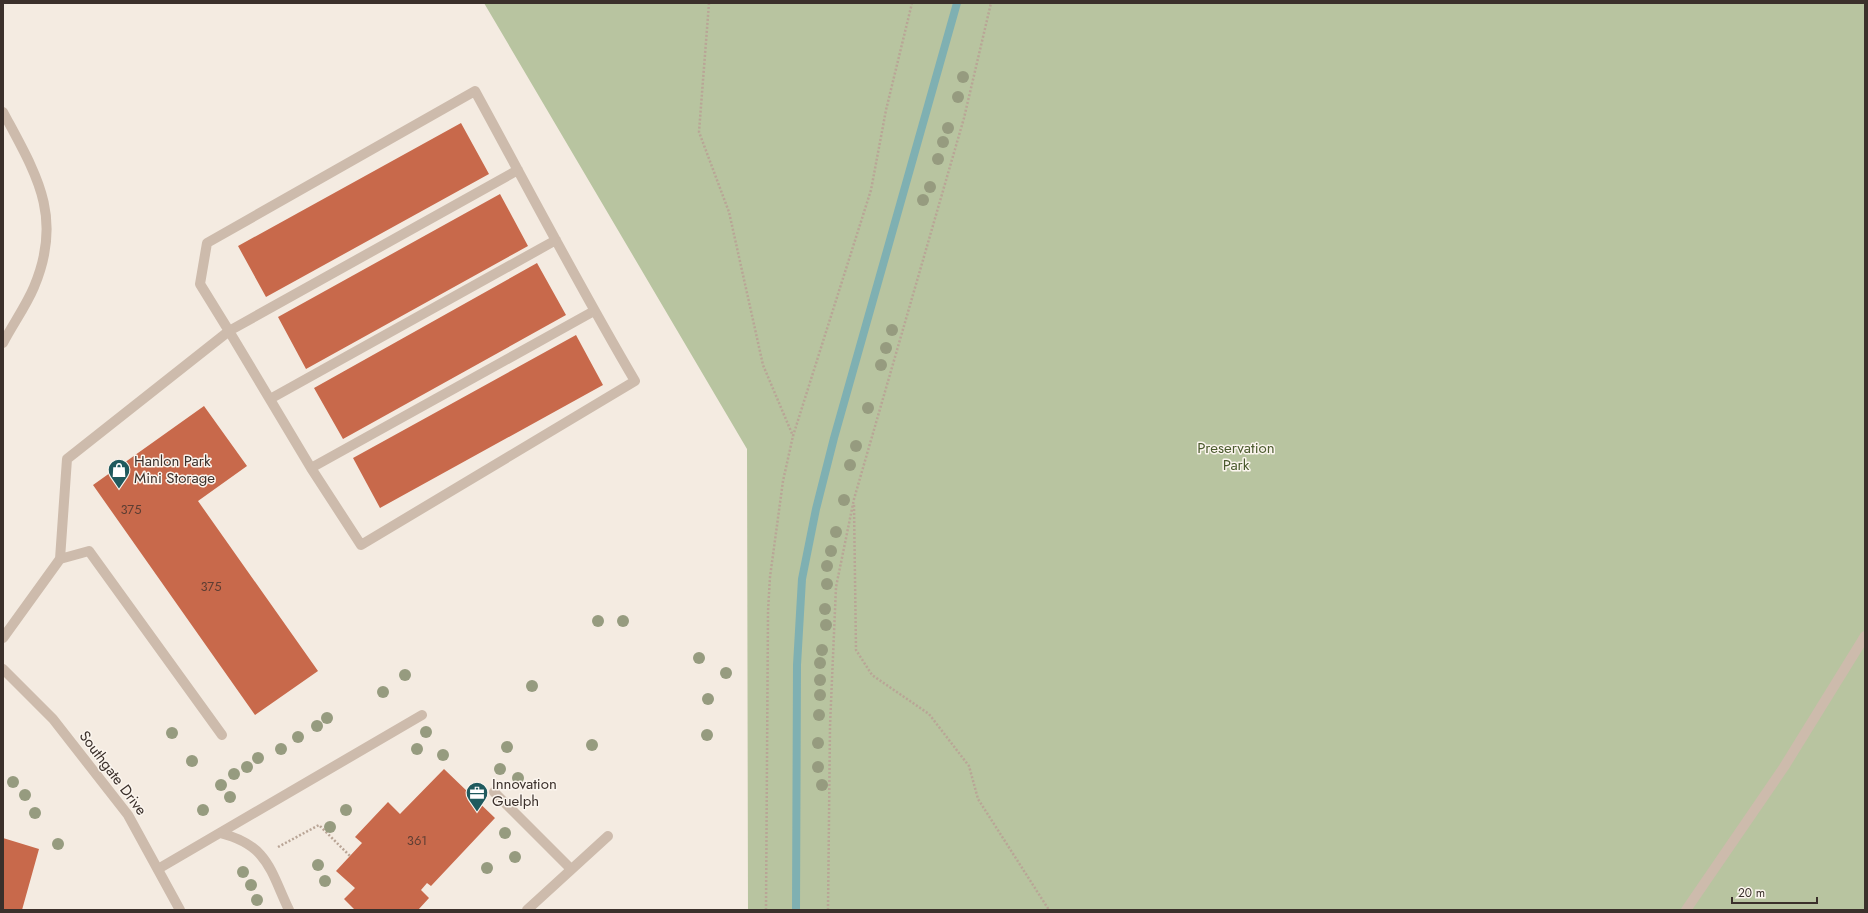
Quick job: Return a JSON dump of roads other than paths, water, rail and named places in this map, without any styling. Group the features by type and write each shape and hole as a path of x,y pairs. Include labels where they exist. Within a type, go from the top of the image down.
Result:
{"street":[{"path":"474,91 518,170 594,311 634,381 360,545 311,468 200,284 207,243 474,91"},
{"path":"3,112 36,173 46,206 48,232 45,257 34,288 3,342"},
{"path":"3,638 60,559 67,459 229,331 518,170"},
{"path":"270,399 556,240"},
{"path":"311,468 594,311"},
{"path":"60,559 89,551 222,736"},
{"path":"1686,910 1784,767 1865,636"},
{"name":"Southgate Drive","path":"3,669 53,720 99,776 128,815 180,910"},
{"path":"158,869 422,716"},
{"path":"494,792 572,869"},
{"path":"220,833 242,839 256,848 267,863 289,910"},
{"path":"527,910 608,836"}],"waterway":[{"path":"796,910 797,665 802,579 816,509 834,438 957,3"}],"place":[{"name":"Hanlon Park Mini Storage","path":"119,490"},
{"name":"Innovation Guelph","path":"477,812"}],"park label":[{"name":"Preservation Park","path":"1236,456"}]}
